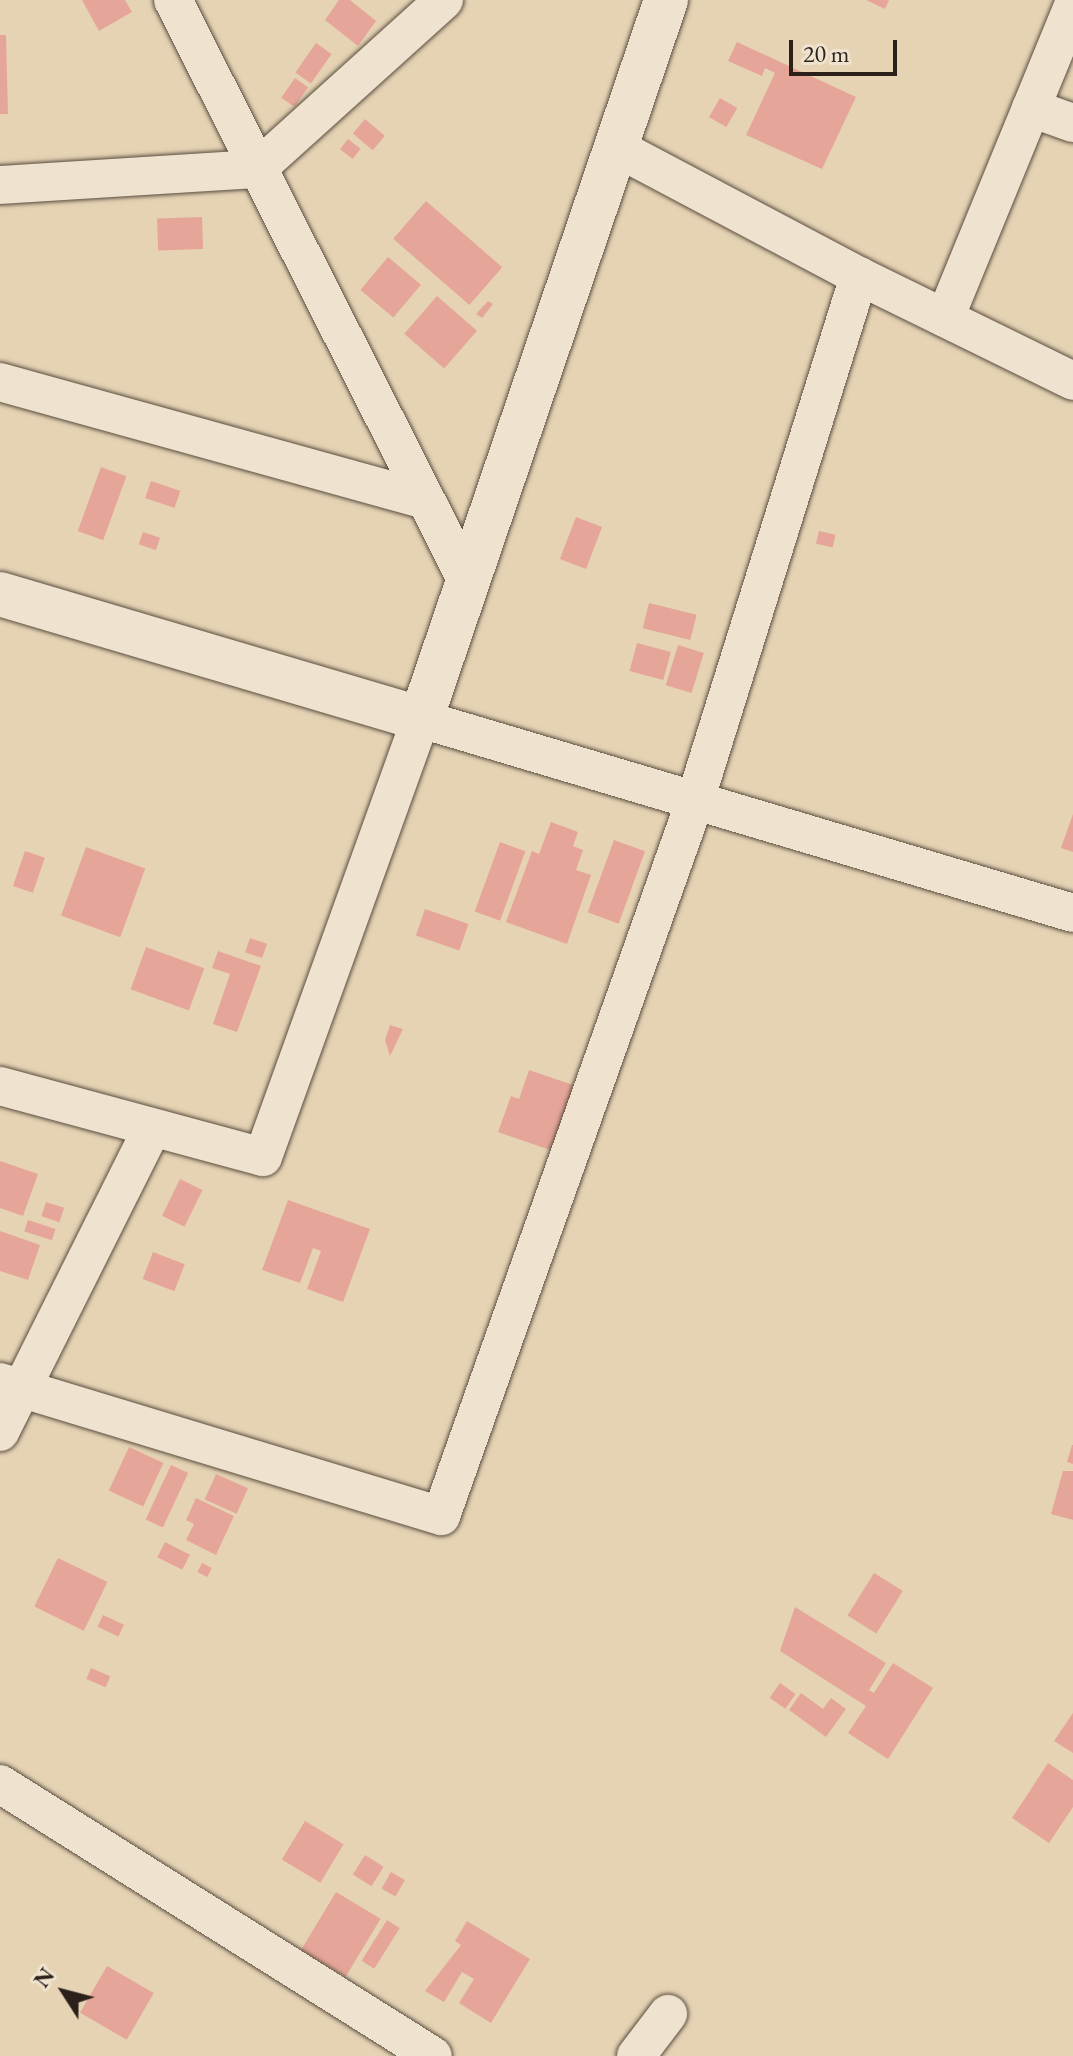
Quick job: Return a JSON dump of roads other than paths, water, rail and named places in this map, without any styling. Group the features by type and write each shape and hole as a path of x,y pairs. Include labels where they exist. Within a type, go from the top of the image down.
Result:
{"street":[{"path":"173,0 466,579"},
{"path":"0,185 257,169 444,0"},
{"path":"0,1086 151,1130 263,1157 421,719 466,579 666,0"},
{"path":"945,318 1073,6"},
{"path":"1031,108 1073,123"},
{"path":"617,148 859,276 1073,381"},
{"path":"11,1385 441,1516 695,801 859,276"},
{"path":"0,382 425,500"},
{"path":"0,594 1073,913"},
{"path":"0,1432 11,1385 151,1130"},
{"path":"0,1784 433,2056"},
{"path":"636,2056 668,2014"}]}
